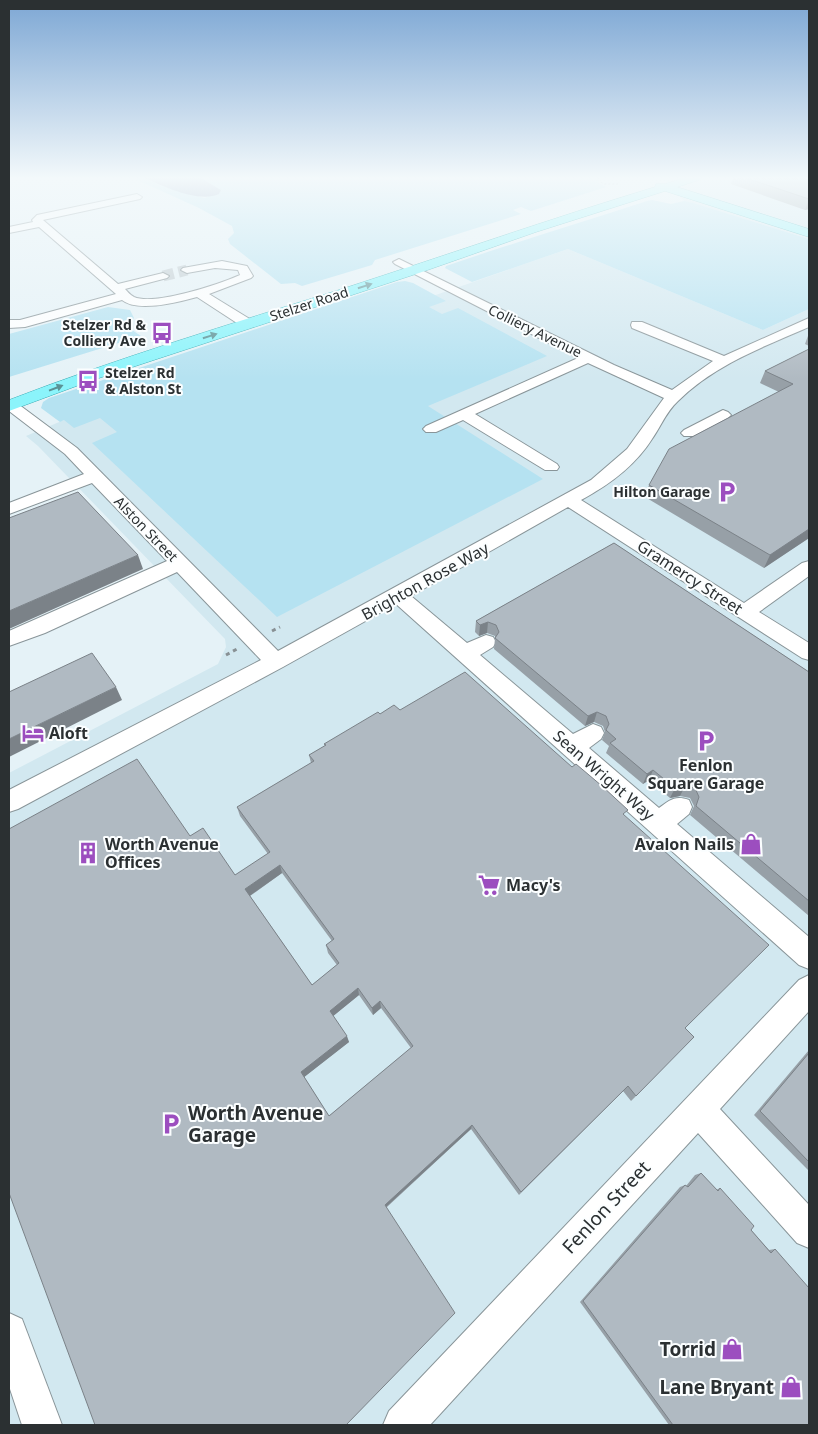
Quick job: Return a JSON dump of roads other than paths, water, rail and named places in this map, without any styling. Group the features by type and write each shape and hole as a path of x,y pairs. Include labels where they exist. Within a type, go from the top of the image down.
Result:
{"main road":[{"name":"Stelzer Road","path":"75,365 454,245"},
{"name":"Stelzer Road","path":"10,405 84,377 486,245"}],"street":[{"path":"67,245 130,300 146,303 160,302 199,293 247,276 243,268 229,263 211,264 187,270"},
{"name":"Colliery Avenue","path":"399,262 588,358 673,396"},
{"path":"9,324 20,324 118,289 163,276"},
{"path":"94,289 118,289"},
{"path":"199,293 248,324"},
{"name":"Brighton Rose Way","path":"9,802 276,662 570,501 603,480 628,459 673,396 700,375 725,361 809,322"},
{"path":"637,325 725,361"},
{"path":"431,429 588,358"},
{"name":"Alston Street","path":"10,405 52,436 95,476 276,662"},
{"path":"464,414 551,466"},
{"path":"689,433 731,415"},
{"path":"9,509 95,476"},
{"name":"Gramercy Street","path":"570,501 809,653"},
{"path":"9,639 38,628 180,563"},
{"path":"744,612 809,567"},
{"name":"Sean Wright Way","path":"398,595 476,648 572,747 809,955"},
{"path":"572,747 593,733"},
{"path":"659,824 680,807"},
{"name":"Fenlon Street","path":"403,1425 809,990"},
{"path":"698,1109 809,1231"},
{"path":"9,1332 42,1425"}],"tunnel":[{"path":"163,276 187,270"}],"place":[{"name":"Stelzer Rd & Colliery Ave","path":"162,333"},
{"name":"Stelzer Rd & Alston St","path":"88,381"},
{"name":"Hilton Garage","path":"727,492"},
{"name":"Aloft","path":"33,733"},
{"name":"Fenlon Square Garage","path":"706,741"},
{"name":"Avalon Nails","path":"751,844"},
{"name":"Worth Avenue Offices","path":"88,853"},
{"name":"Macy's","path":"489,885"},
{"name":"Worth Avenue Garage","path":"171,1124"},
{"name":"Torrid","path":"732,1349"},
{"name":"Lane Bryant","path":"791,1387"}]}
